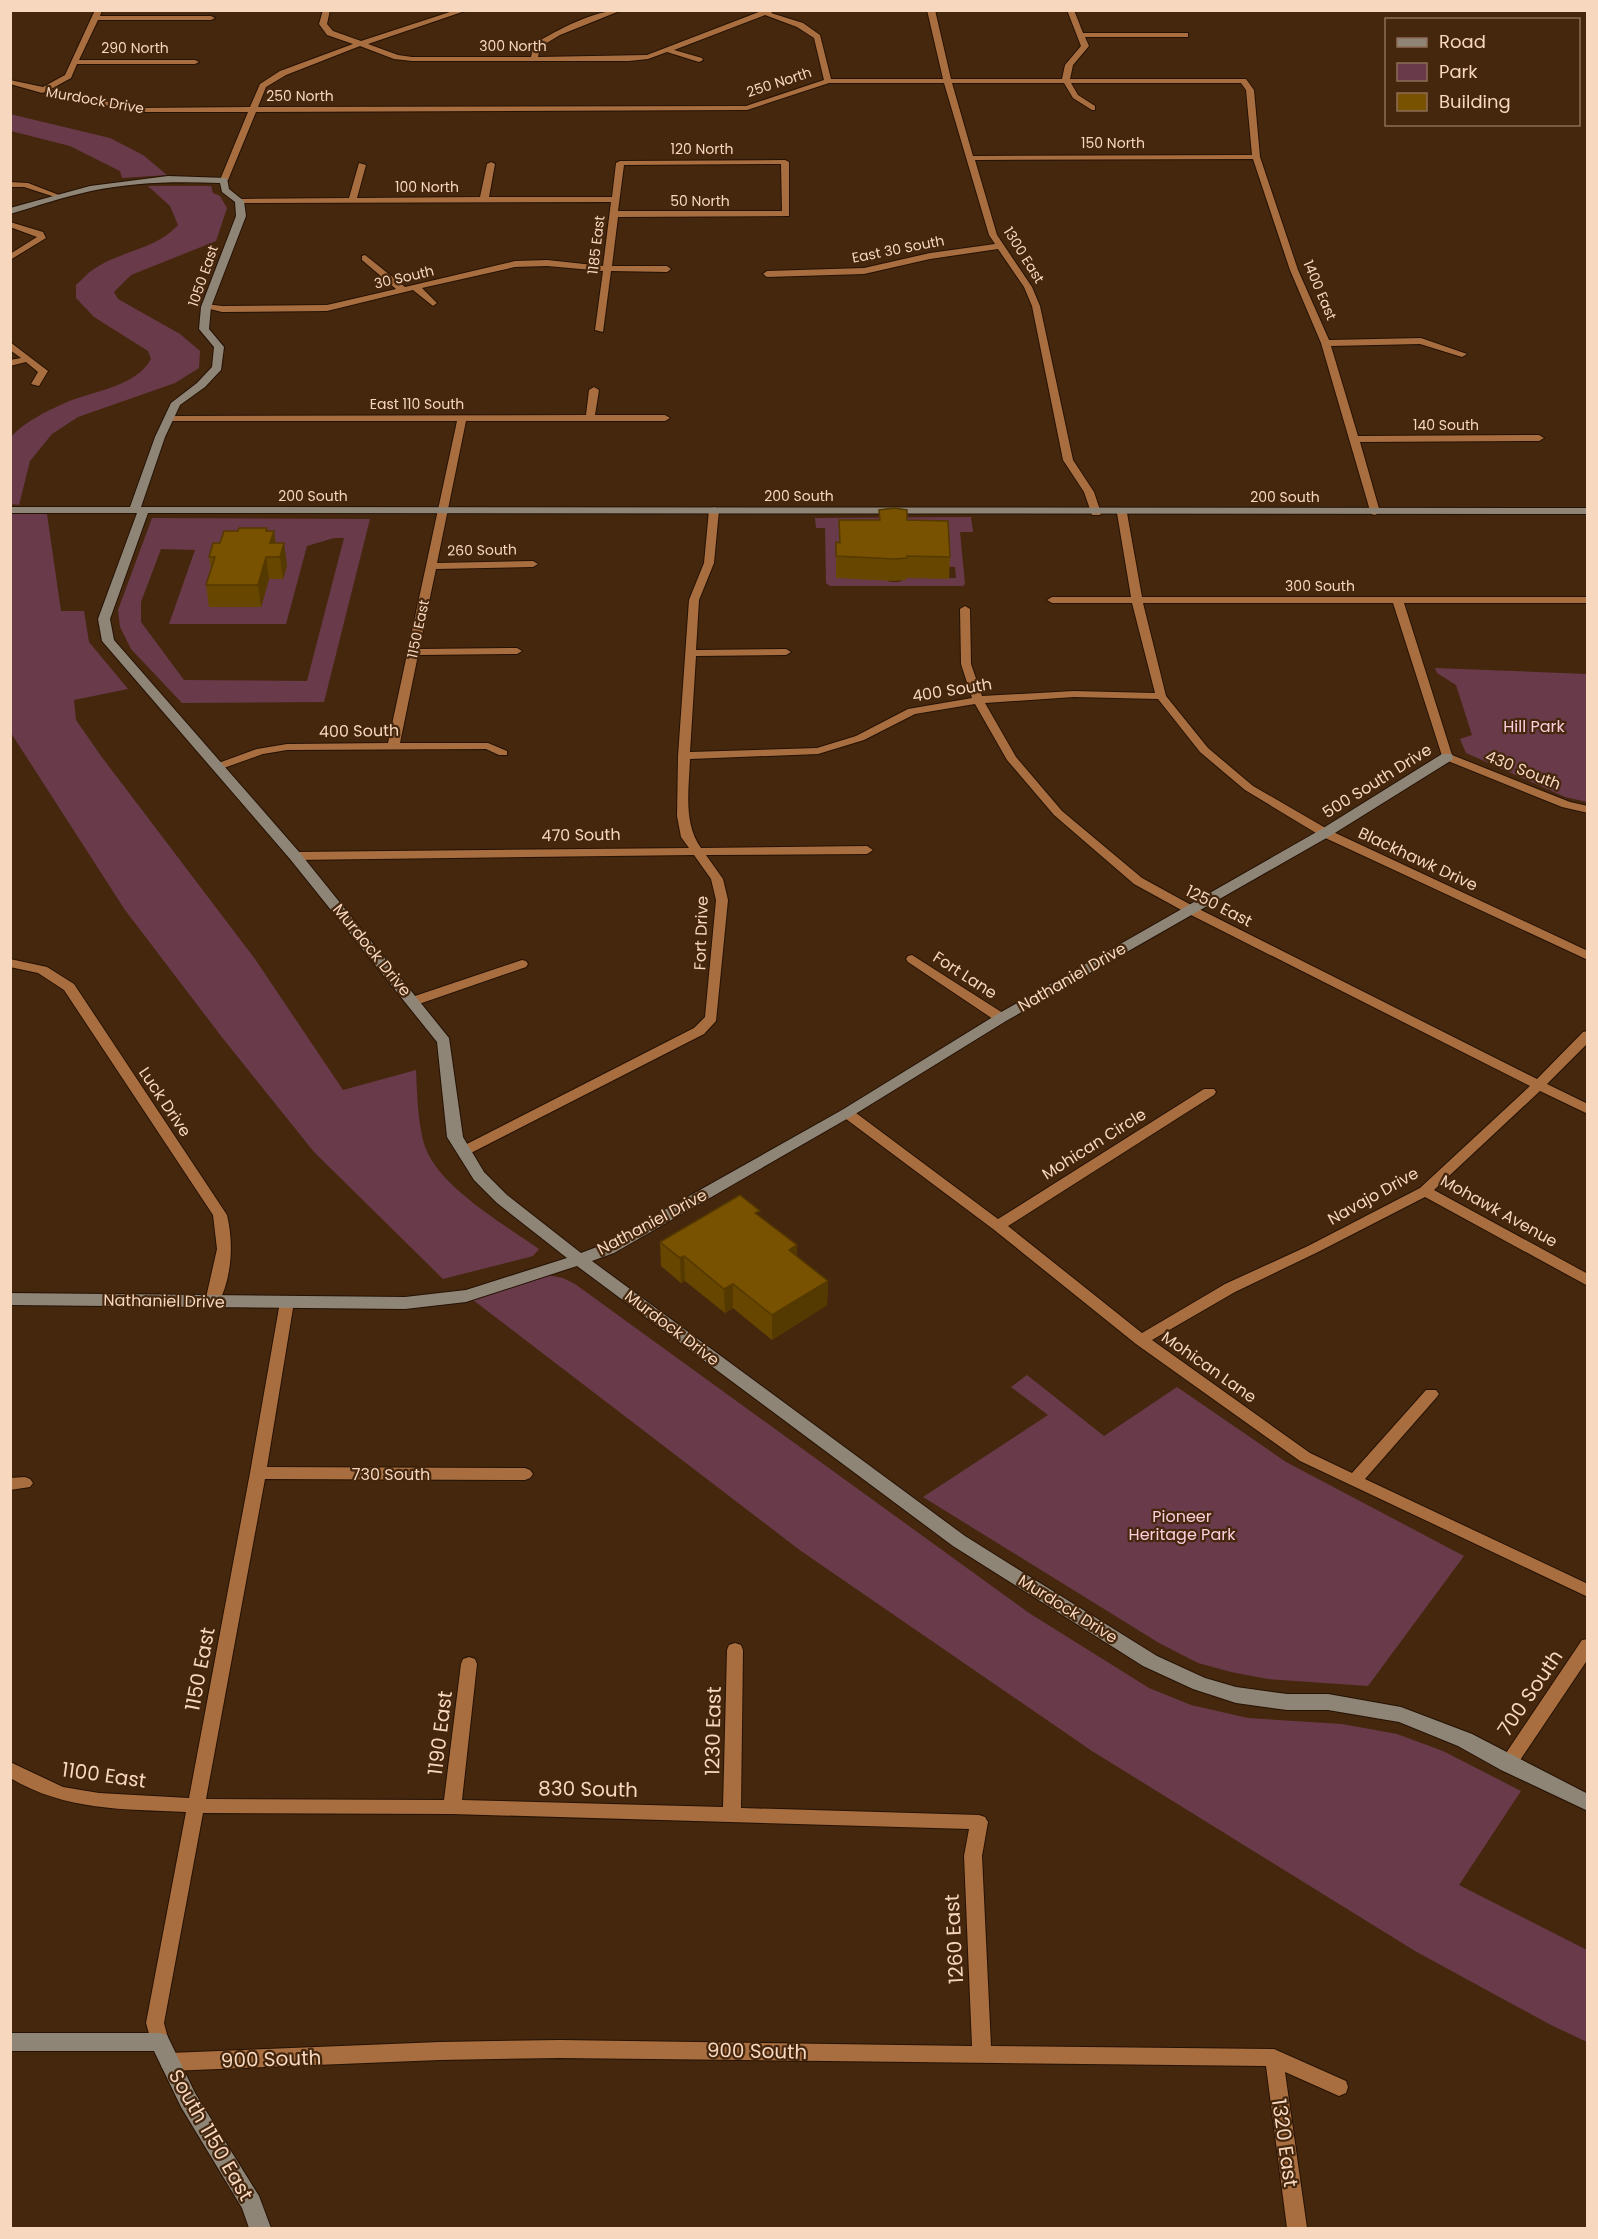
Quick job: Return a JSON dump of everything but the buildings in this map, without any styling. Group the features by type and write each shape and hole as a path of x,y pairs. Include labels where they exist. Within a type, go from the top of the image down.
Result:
{"street":[{"name":"300 North","path":"327,10 323,24 330,33 397,57 412,59 629,59 648,57 769,12"},
{"path":"239,201 225,190 224,180 263,86 283,73 360,44 465,10"},
{"path":"534,59 537,46 557,33 619,10"},
{"name":"1300 East","path":"931,10 947,80 993,235 998,246 1028,287 1036,306 1068,460 1089,492 1096,513"},
{"path":"1070,10 1085,46 1068,67 1066,81 1079,103 1092,108"},
{"path":"769,12 800,25 817,38 828,81"},
{"path":"42,90 68,76 98,14 211,18"},
{"path":"1080,35 1185,35"},
{"path":"668,50 699,60"},
{"name":"290 North","path":"75,62 195,62"},
{"name":"250 North","path":"252,109 747,108 828,81 1243,81"},
{"name":"1400 East","path":"1243,81 1250,90 1256,157 1294,270 1326,343 1375,512"},
{"name":"Murdock Drive","path":"10,82 136,110 252,109"},
{"name":"150 North","path":"971,159 1256,157"},
{"name":"120 North","path":"620,163 785,162 786,214"},
{"name":"1185 East","path":"600,330 620,163"},
{"path":"484,200 491,164"},
{"path":"352,201 362,165"},
{"path":"10,211 55,195 124,182 162,179 224,180"},
{"path":"10,184 25,185 55,195"},
{"name":"100 North","path":"239,201 615,199"},
{"name":"1050 East","path":"139,510 176,403 201,385 217,368 219,347 204,328 206,307 241,216 239,201"},
{"name":"50 North","path":"614,214 786,214"},
{"path":"10,224 40,234 42,238 10,258"},
{"name":"East 30 South","path":"767,274 864,271 930,256 998,246"},
{"path":"365,258 404,291"},
{"name":"30 South","path":"206,307 222,309 327,308 515,264 547,263 607,268 667,268"},
{"path":"416,288 433,303"},
{"path":"1326,343 1421,341 1462,354"},
{"path":"10,345 43,371 36,384"},
{"path":"10,363 28,359"},
{"path":"590,418 594,390"},
{"name":"East 110 South","path":"169,418 665,418"},
{"path":"443,511 462,418"},
{"name":"140 South","path":"1354,439 1539,438"},
{"name":"200 South","path":"10,510 714,510 1096,513 1587,511"},
{"name":"Murdock Drive","path":"139,510 104,619 108,641 295,856 444,1041 455,1137 479,1176 502,1199 579,1259 959,1541 1150,1661 1200,1684 1236,1695 1287,1702 1349,1704 1401,1715 1464,1740 1587,1803"},
{"name":"Fort Drive","path":"464,1151 699,1031 711,1018 722,900 717,879 687,837 683,816 684,756 694,600 709,563 714,510"},
{"name":"1150 East","path":"393,747 443,511"},
{"path":"1122,513 1137,600"},
{"name":"260 South","path":"431,566 533,564"},
{"name":"300 South","path":"1052,600 1587,600"},
{"name":"Blackhawk Drive","path":"1137,600 1161,696 1204,750 1249,788 1325,833 1587,956"},
{"path":"1398,601 1447,757"},
{"name":"1250 East","path":"965,609 966,664 978,700 1011,758 1058,813 1138,881 1587,1110"},
{"path":"413,652 517,651"},
{"path":"690,653 786,652"},
{"name":"400 South","path":"684,756 818,751 860,738 912,711 978,700 1074,694 1161,696"},
{"name":"400 South","path":"217,767 261,751 287,747 488,746 503,753"},
{"name":"430 South","path":"1447,757 1566,805 1587,810"},
{"name":"500 South Drive","path":"1189,909 1325,833 1447,757"},
{"name":"470 South","path":"295,856 867,850"},
{"name":"Nathaniel Drive","path":"10,1299 405,1303 466,1296 579,1259 608,1249 847,1113 1001,1018 1189,909"},
{"name":"Fort Lane","path":"912,959 1001,1018"},
{"name":"Luck Drive","path":"10,963 50,973 69,987 220,1215 226,1247 212,1302"},
{"path":"414,1001 522,964"},
{"name":"Navajo Drive","path":"1141,1340 1230,1288 1425,1191 1515,1109 1587,1035"},
{"name":"Mohican Circle","path":"998,1226 1209,1092"},
{"name":"Mohican Lane","path":"847,1113 998,1226 1141,1340 1305,1457 1587,1591"},
{"name":"Mohawk Avenue","path":"1425,1191 1587,1281"},
{"name":"1150 East","path":"160,2042 155,2023 258,1473 287,1302"},
{"path":"1355,1480 1431,1394"},
{"name":"730 South","path":"258,1473 525,1474"},
{"name":"700 South","path":"1508,1764 1587,1645"},
{"name":"1230 East","path":"732,1813 735,1650"},
{"name":"1190 East","path":"452,1807 469,1664"},
{"name":"1100 East","path":"10,1769 32,1782 62,1794 99,1800 196,1804"},
{"name":"830 South","path":"196,1804 223,1807 452,1807 732,1813 979,1822"},
{"name":"1260 East","path":"979,1822 973,1856 982,2054"},
{"path":"10,2042 160,2042"},
{"name":"South 1150 East","path":"160,2042 193,2109 251,2203 260,2229"},
{"name":"900 South","path":"169,2062 440,2051 560,2049 1274,2058 1339,2088"},
{"name":"1320 East","path":"1274,2058 1297,2229"}],"green space":[{"path":"10,114 110,138 143,155 167,175 122,178 120,171 70,146 11,131"},
{"path":"148,186 211,186 213,193 220,196 227,208 216,241 131,275 114,292 118,299 180,334 200,351 199,368 175,383 78,417 52,434 30,461 19,505 11,504 11,437 29,422 51,410 135,376 151,359 148,351 94,317 76,298 76,285 91,271 115,258 149,245 178,225 170,206"},
{"path":"10,514 47,514 61,611 84,611 89,642 128,689 74,700 76,720 101,756 255,959 343,1090 416,1070 421,1131 426,1149 434,1164 445,1178 475,1205 539,1249 533,1256 443,1279 314,1152 221,1036 125,910 11,733"},
{"path":"971,517 973,532 960,532 965,584 963,586 830,586 826,583 825,528 816,528 815,518","holes":["839,542 871,542 930,566 955,567 956,578 906,578 899,582 890,582 839,553"]},
{"path":"152,518 370,519 324,702 182,703 131,649 120,627 118,610","holes":["334,538 344,538 307,681 184,680 141,622 141,602 161,549 195,550 169,624 286,624 307,546","287,565 283,579 269,579 261,607 210,607"]},
{"name":"Hill Park","path":"1435,668 1587,674 1587,802 1565,797 1466,753 1460,739 1472,735 1456,685 1437,673"},
{"path":"547,1275 563,1278 575,1284 1029,1613 1149,1688 1191,1705 1248,1718 1342,1724 1397,1734 1443,1751 1521,1791 1459,1885 1587,1950 1587,2042 1551,2025 1415,1951 1092,1751 801,1551 473,1300"},
{"name":"Pioneer Heritage Park","path":"1027,1375 1104,1436 1177,1387 1286,1462 1464,1556 1368,1686 1268,1679 1198,1663 1159,1643 923,1497 1048,1415 1011,1387"}]}
